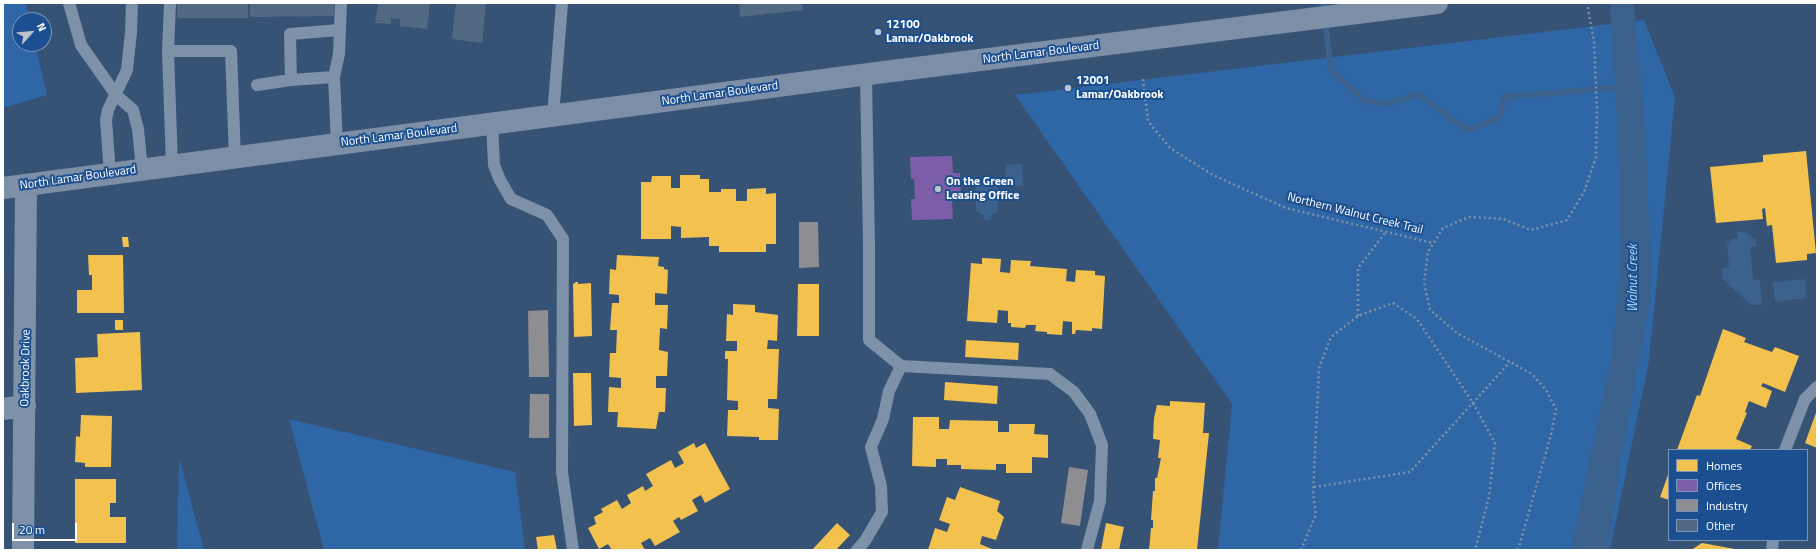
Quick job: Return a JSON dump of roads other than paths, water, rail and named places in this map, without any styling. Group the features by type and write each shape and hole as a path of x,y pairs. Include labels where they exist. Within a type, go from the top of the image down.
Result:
{"main road":[{"name":"North Lamar Boulevard","path":"3,188 866,75 1154,39 1376,8 1437,3"}],"street":[{"name":"Oakbrook Drive","path":"23,550 26,185"},
{"path":"3,409 25,406"}],"lane":[{"path":"69,3 81,45 116,95 133,110 138,129 142,170"},
{"path":"110,174 106,120 127,70 132,3"},
{"path":"170,3 168,51 172,166"},
{"path":"336,144 334,77 339,54 341,3"},
{"path":"553,116 562,3"},
{"path":"290,80 290,34 339,30"},
{"path":"168,51 231,50 235,158"},
{"path":"866,75 869,340 901,366 1050,374 1074,392 1090,414 1102,445 1100,500 1087,550"},
{"path":"257,85 290,80 334,77"},
{"path":"492,124 494,165 500,180 511,199 547,215 563,239 562,472 574,550"},
{"path":"857,550 865,541 882,512 881,486 871,447 883,419 889,391 901,366"},
{"path":"1785,449 1805,399 1817,387"}],"water":[{"name":"Walnut Creek","path":"1610,3 1633,3 1645,129 1652,290 1620,465 1608,550 1571,550 1612,354 1621,258 1618,134"},
{"path":"1022,164 1023,186 1006,187 1005,165"},
{"path":"998,179 998,212 991,215 991,220 986,221 983,215 976,211 975,180"},
{"path":"1745,231 1756,239 1756,247 1750,247 1753,280 1760,279 1762,305 1751,305 1723,279 1722,268 1729,268 1727,244 1731,239 1738,238 1737,232"},
{"path":"1805,279 1806,298 1775,302 1773,282"}],"waterway":[{"path":"1323,3 1331,70 1365,101 1389,104 1418,94 1467,130 1499,118 1505,97 1623,87"}],"place":[{"name":"12100 Lamar/Oakbrook","path":"878,32"},
{"name":"12001 Lamar/Oakbrook","path":"1068,88"},
{"name":"On the Green Leasing Office","path":"938,189"}]}
